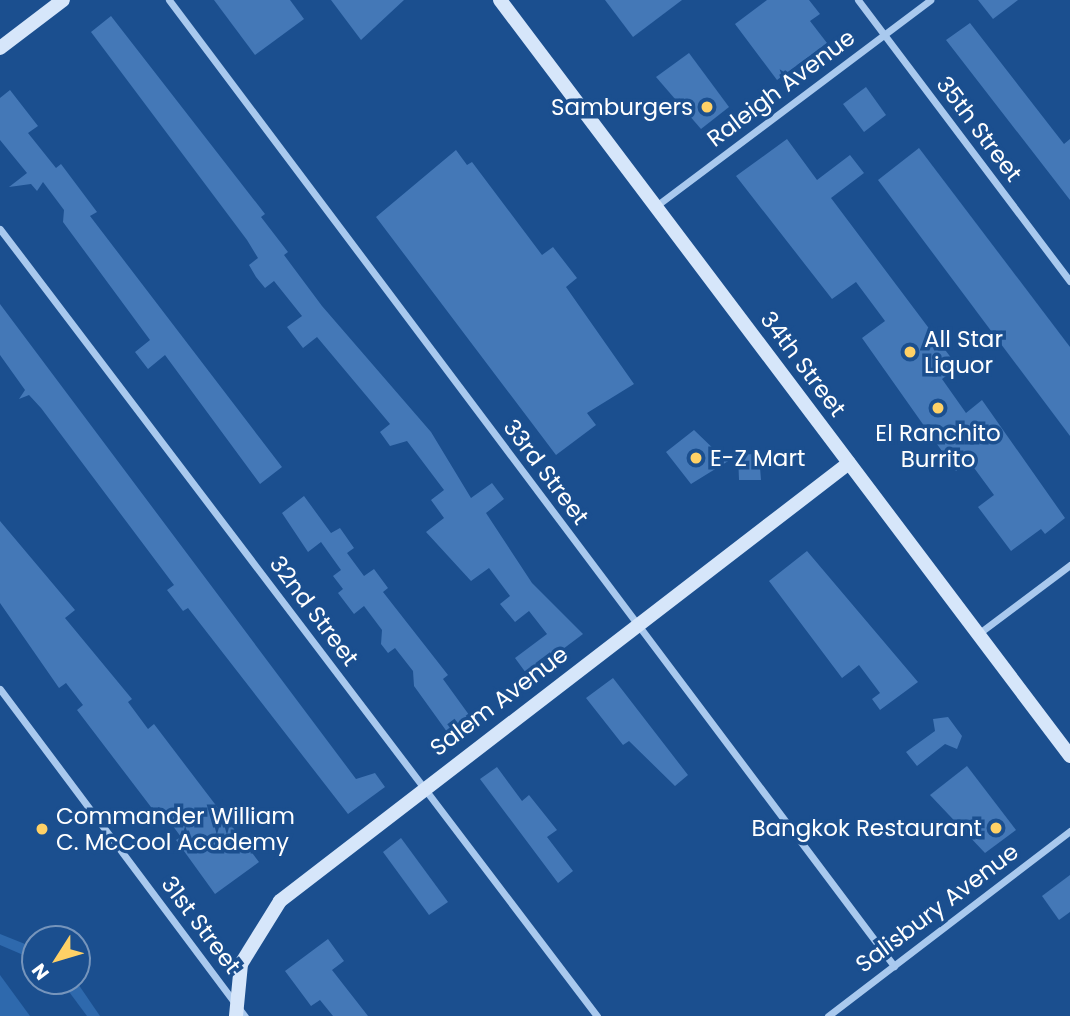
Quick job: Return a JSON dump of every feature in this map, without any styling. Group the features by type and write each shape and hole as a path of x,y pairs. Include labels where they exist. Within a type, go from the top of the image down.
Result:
{"main road":[{"path":"0,48 63,0"},
{"name":"34th Street","path":"500,0 1070,756"},
{"name":"Salem Avenue","path":"239,1013 241,964 280,901 424,787 849,463"}],"street":[{"name":"33rd Street","path":"169,0 894,966"},
{"name":"35th Street","path":"858,0 1070,281"},
{"name":"Raleigh Avenue","path":"655,207 930,0"},
{"name":"32nd Street","path":"0,229 597,1016"},
{"path":"978,634 1070,565"},
{"name":"31st Street","path":"0,689 239,1013"},
{"name":"Salisbury Avenue","path":"828,1016 1070,831"}],"shaded area":[{"path":"0,934 21,942 21,954 0,945"},
{"path":"0,975 30,1016 0,1016"},
{"path":"71,995 86,995 100,1016 87,1016"}],"building":[{"path":"214,0 290,0 304,19 255,55"},
{"path":"331,0 404,0 361,40"},
{"path":"605,0 682,0 633,37"},
{"path":"767,0 809,0 820,14 810,21 827,43 777,80 735,24"},
{"path":"978,0 1018,0 993,19"},
{"path":"111,16 265,214 261,217 288,252 284,255 322,306 431,432 471,498 492,483 504,499 486,513 532,583 583,634 559,652 526,673 515,658 547,634 529,611 515,622 500,604 510,596 489,568 471,581 426,532 444,518 431,500 444,490 407,441 390,446 380,432 390,424 317,337 303,348 287,327 302,316 274,281 265,288 256,277 249,265 258,258 247,240 91,32"},
{"path":"970,23 1064,144 1070,139 1070,200 946,40"},
{"path":"689,53 729,107 701,129 656,77"},
{"path":"866,87 886,115 864,132 843,104"},
{"path":"10,90 38,126 28,133 56,168 61,164 97,212 90,216 282,467 260,484 165,355 148,369 135,352 150,340 63,222 64,210 43,182 37,191 31,184 9,187 27,173 0,140 0,98"},
{"path":"787,139 817,180 850,155 864,173 831,198 958,367 942,379 966,413 982,400 1065,518 1045,534 1041,529 1011,551 978,507 994,495 969,461 956,471 862,338 885,321 856,282 832,299 736,176"},
{"path":"919,148 1070,347 1070,436 878,180"},
{"path":"456,150 467,165 472,162 542,255 553,247 577,278 566,287 634,384 587,413 596,425 556,455 376,217"},
{"path":"0,304 356,779 375,773 385,787 348,814 188,608 183,611 167,590 174,585 41,408 29,395 19,399 25,390 0,355"},
{"name":"E-Z Mart","path":"694,430 720,455 759,454 761,480 739,480 738,455 691,484 666,452"},
{"path":"304,496 331,533 340,528 354,548 347,553 364,576 374,569 388,588 383,592 448,675 443,679 472,719 450,736 414,686 413,671 395,648 388,653 381,644 382,630 364,606 354,614 338,593 343,589 333,576 341,570 321,542 308,552 282,513"},
{"path":"0,521 75,610 65,618 132,699 128,702 148,729 154,724 259,862 215,894 176,840 181,837 159,807 154,811 77,710 83,705 66,683 59,688 0,603"},
{"path":"807,551 918,682 880,710 872,699 880,693 859,665 842,678 769,581"},
{"path":"613,678 688,775 675,786 629,741 623,745 586,698"},
{"path":"948,717 962,736 957,749 945,744 917,766 906,752 935,731 933,719"},
{"path":"967,766 1016,830 985,853 930,795"},
{"path":"497,767 522,801 529,795 557,830 547,837 573,871 558,883 480,779"},
{"path":"401,838 448,902 429,915 383,852"},
{"path":"1070,875 1070,912 1059,920 1042,896"},
{"path":"328,939 344,961 332,970 368,1016 333,1016 320,1000 311,1006 285,971"}],"place":[{"name":"Samburgers","path":"707,107"},
{"name":"All Star Liquor","path":"910,352"},
{"name":"El Ranchito Burrito","path":"938,408"},
{"name":"E-Z Mart","path":"696,458"},
{"name":"Bangkok Restaurant","path":"996,828"},
{"name":"Commander William C. McCool Academy","path":"42,829"}]}
